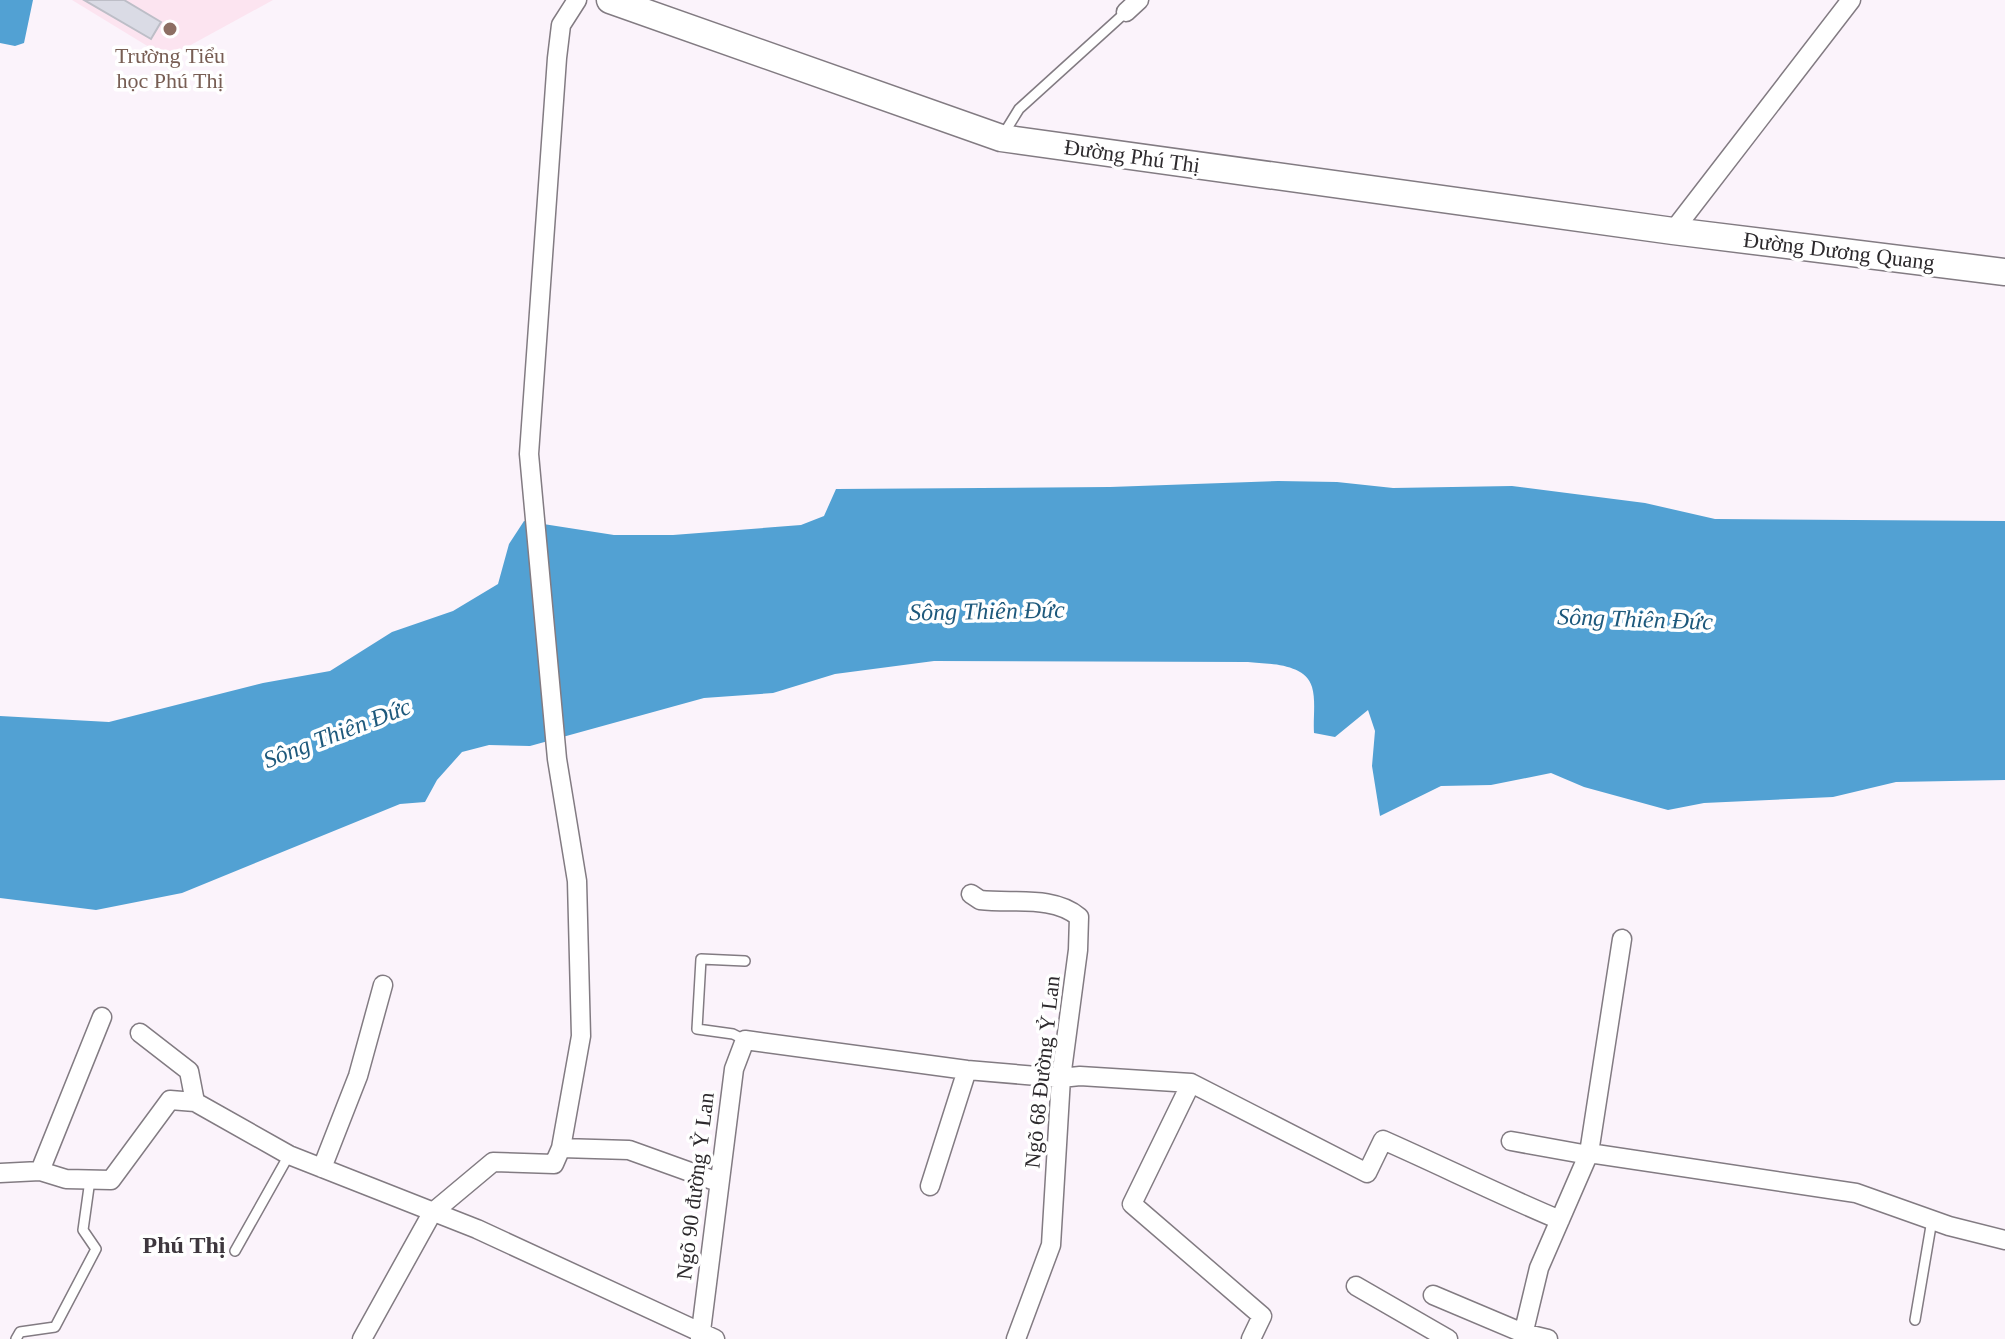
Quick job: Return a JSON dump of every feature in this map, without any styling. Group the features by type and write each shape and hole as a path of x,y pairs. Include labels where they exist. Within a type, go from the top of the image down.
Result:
{"street":[{"path":"362,1339 432,1213 493,1162 554,1164 561,1148 581,1036 577,881 557,759 529,454 557,58 561,25 577,0"},
{"name":"Đường Phú Thị","path":"610,0 1001,138 1673,231"},
{"path":"1673,231 1845,2"},
{"name":"Đường Dương Quang","path":"1673,231 2005,272"},
{"name":"Ngõ 68 Đường Ỷ Lan","path":"971,894 980,900 992,902 1055,903 1079,917 1075,981 1061,1078 1051,1245 1016,1339"},
{"path":"1522,1336 1539,1268 1589,1153 1622,939"},
{"path":"322,1168 358,1076 383,985"},
{"path":"40,1171 102,1017"},
{"path":"140,1033 189,1071 195,1102"},
{"path":"745,1040 967,1070 1061,1078 1080,1076 1191,1083 1367,1173 1383,1140 1560,1220"},
{"name":"Ngõ 90 đường Ỷ Lan","path":"705,1337 718,1182 734,1069 745,1040"},
{"path":"930,1186 967,1070"},
{"path":"1191,1083 1132,1204 1262,1316 1251,1339"},
{"path":"0,1173 40,1171 66,1179 111,1180 170,1100 195,1102 289,1155 477,1229 705,1337"},
{"path":"1511,1141 1856,1193 1932,1220 2005,1240"},
{"path":"561,1148 629,1150 718,1182"},
{"path":"1356,1286 1451,1339 1469,1310"},
{"path":"1433,1295 1522,1336 1548,1339"}],"lane":[{"path":"1001,138 1019,109 1132,6"},
{"path":"745,961 701,959 696,1019 697,1029 733,1034 745,1040"},
{"path":"235,1251 289,1155"},
{"path":"16,1339 20,1332 55,1327 96,1249 83,1230 90,1180"},
{"path":"1915,1320 1932,1220"}],"shaded area":[{"name":"Trường Tiểu học Phú Thị","path":"72,0 273,0 167,58"}],"water":[{"path":"0,0 33,0 24,43 15,46 0,43"},
{"name":"Sông Thiên Đức","path":"1337,482 1393,488 1512,486 1645,503 1715,519 2005,521 2005,780 1896,782 1833,797 1704,803 1668,810 1584,787 1551,773 1491,785 1441,786 1380,816 1372,766 1375,731 1368,710 1335,737 1314,733 1312,687 1302,673 1294,669 1248,662 934,661 835,674 773,693 704,698 530,746 489,745 462,752 437,780 425,802 400,804 182,893 96,910 0,898 0,716 109,722 263,683 330,671 392,632 453,611 498,584 509,544 524,521 614,535 673,535 801,525 824,516 836,489 1110,487"}],"building":[{"path":"84,0 124,0 161,22 151,39"}],"place":[{"name":"Trường Tiểu học Phú Thị","path":"170,29"}],"district":[{"name":"Phú Thị","path":"184,1245"}]}
